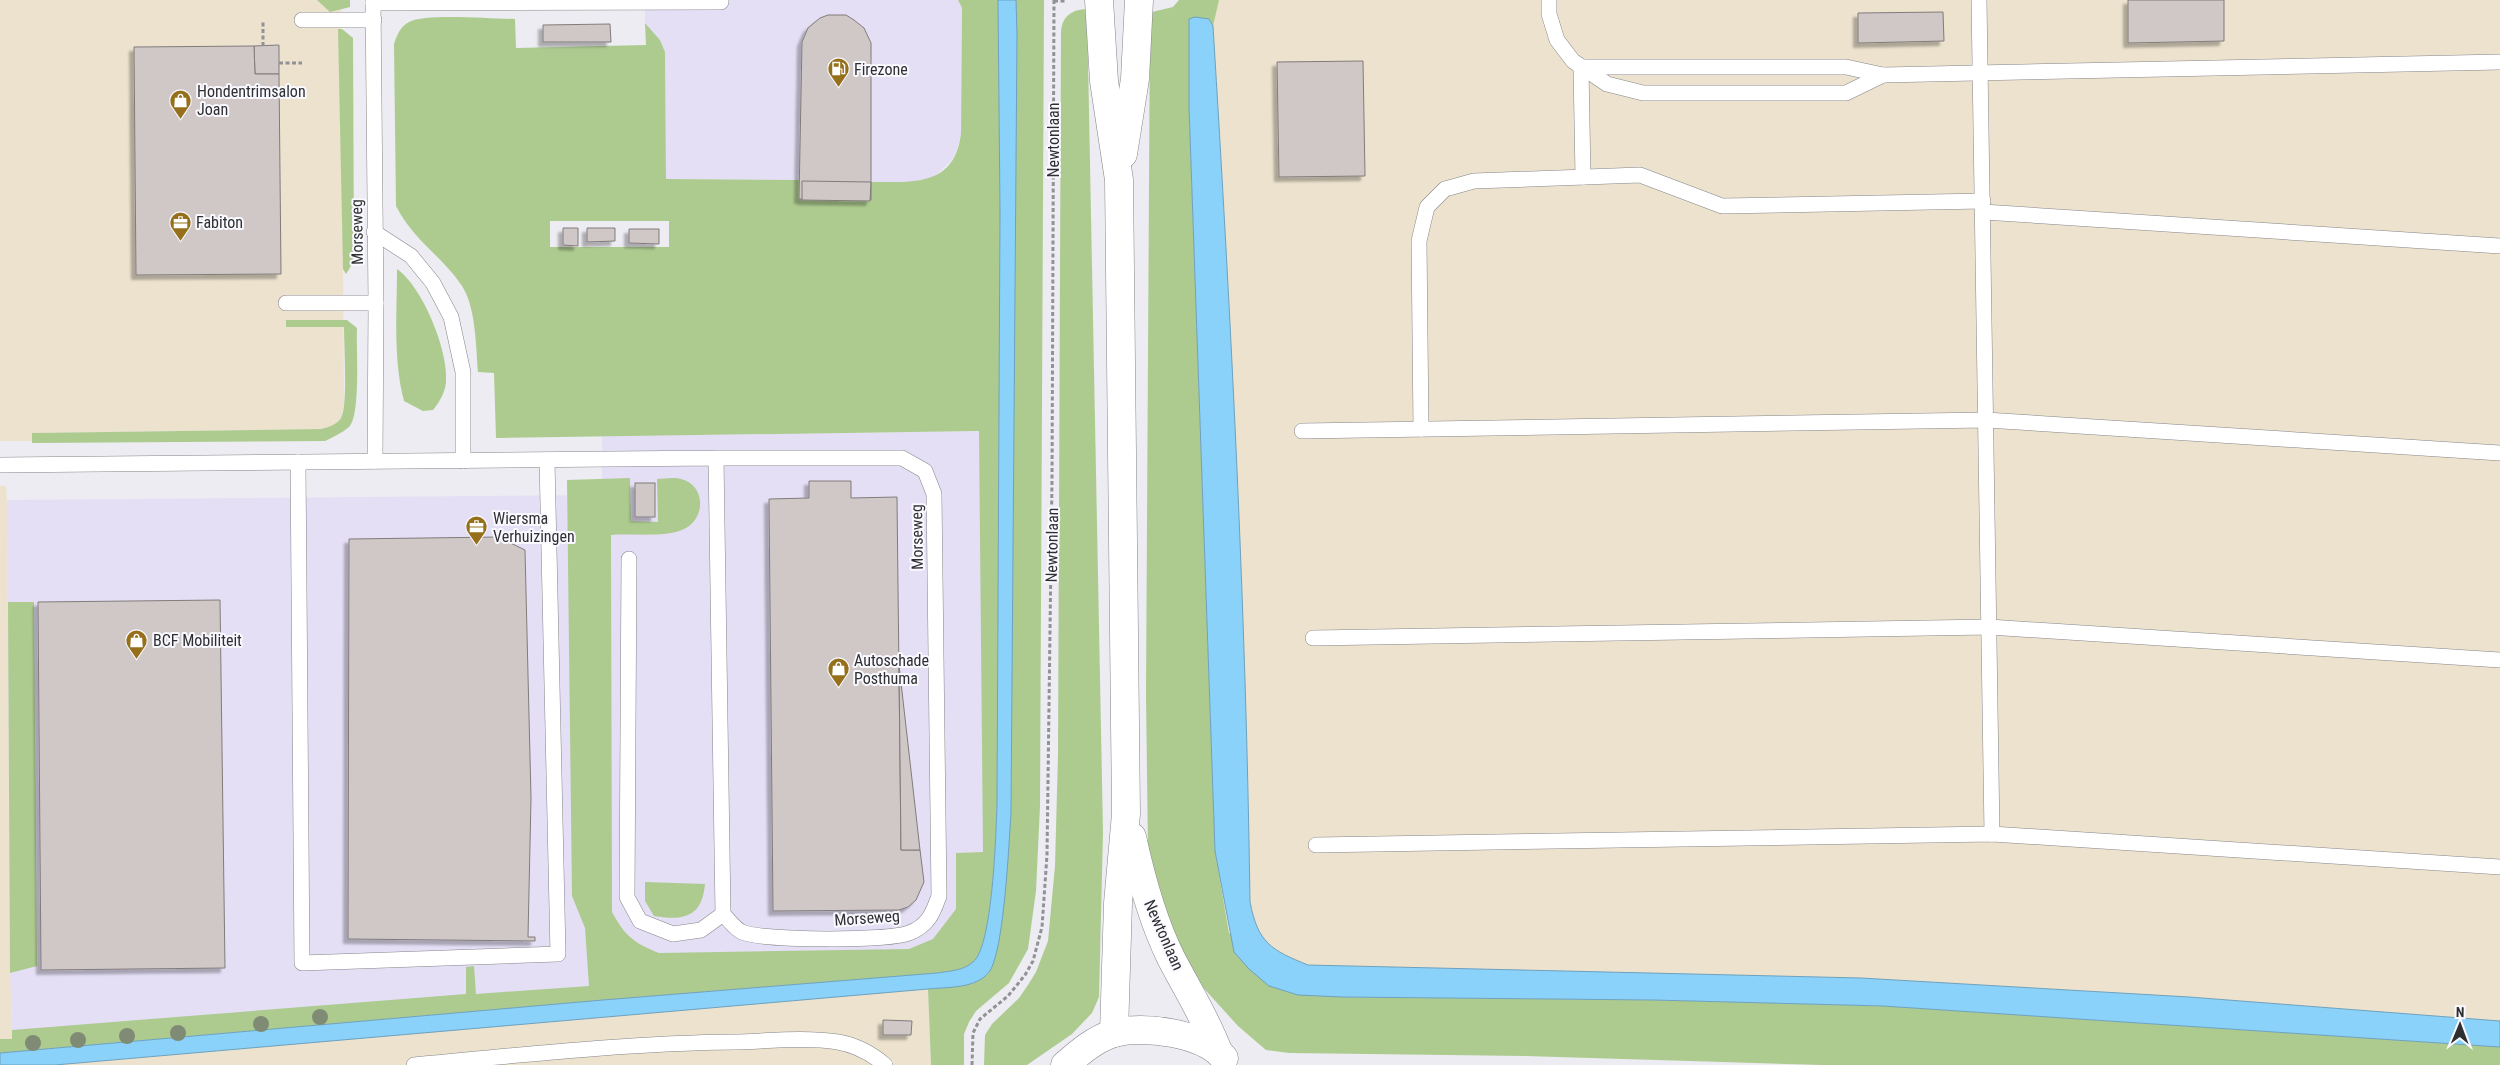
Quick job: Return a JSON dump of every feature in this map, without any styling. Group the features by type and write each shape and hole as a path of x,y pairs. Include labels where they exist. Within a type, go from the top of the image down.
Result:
{"street":[{"name":"Newtonlaan","path":"1099,0 1104,81 1119,180 1126,814 1118,903 1114,1033"},
{"name":"Newtonlaan","path":"1119,180 1135,79 1139,0"},
{"name":"Newtonlaan","path":"1126,814 1144,890 1171,957 1199,1006 1223,1058"},
{"path":"1066,1065 1085,1047 1114,1033 1142,1029 1171,1033 1223,1058"}],"lane":[{"path":"1549,0 1549,14 1557,40 1581,68 1607,84 1643,93 1846,93 1883,75"},
{"path":"1979,0 1992,834"},
{"name":"Morseweg","path":"375,461 376,303 373,1 721,1"},
{"path":"302,20 374,20"},
{"path":"1581,68 1846,67 1883,75 2500,62"},
{"path":"1581,68 1583,177"},
{"path":"1421,429 1419,241 1427,207 1445,189 1474,181 1640,175 1722,206 1983,206 2500,246"},
{"path":"374,232 410,256 433,283 451,317 463,372 463,461"},
{"path":"286,303 376,303"},
{"path":"1302,431 1986,420 2500,453"},
{"path":"629,559 627,897 640,921 672,934 701,930 723,914 716,458"},
{"name":"Morseweg","path":"0,465 902,458 925,471 934,494 939,896 932,917 910,933 885,937 770,938 741,932 723,914"},
{"path":"298,462 302,963 558,954 547,460"},
{"path":"1313,638 1989,627 2500,660"},
{"path":"1316,845 1992,834 2500,867"},
{"path":"414,1065 690,1042 810,1040 839,1042 873,1055 885,1065"}],"path":[{"name":"Newtonlaan","path":"972,1065 973,1033 980,1019 1008,996 1025,975 1033,961 1042,927 1047,845 1052,481 1054,0"},
{"path":"263,20 263,46"},
{"path":"279,63 302,64"}],"shaded area":[{"path":"0,0 341,0 344,402 342,416 334,426 321,429 32,433 32,441 0,441"},
{"path":"645,0 958,0 962,8 961,133 957,150 952,160 935,176 871,200 799,199 799,180 666,179 665,52 660,40 645,23"},
{"path":"1209,0 2500,0 2500,1021 2189,997 1861,978 1308,965 1283,955 1266,943 1254,920 1250,902 1248,782 1226,249 1213,26 1209,19"},
{"path":"999,431 982,945 13,1053 10,973 7,500 602,495 602,436"},
{"path":"0,486 6,486 7,500 10,973 13,1053 0,1053"},
{"path":"928,989 931,1065 55,1065 902,991"}],"green space":[{"path":"317,0 350,0 350,7 330,12"},
{"path":"958,0 998,0 1000,212 997,803 989,912 980,952 973,962 960,969 937,973 603,1000 0,1053 0,1039 12,1039 12,1030 466,994 466,967 474,966 476,994 589,986 585,928 572,896 567,480 630,478 631,521 658,522 657,479 678,478 689,482 699,495 700,502 696,518 684,529 676,532 611,535 612,912 621,927 631,938 659,953 909,949 933,939 956,909 956,853 983,852 979,431 496,438 494,373 478,372 473,316 467,295 446,266 411,229 396,206 394,44 403,26 417,19 460,17 515,19 516,48 646,45 645,23 660,40 665,52 666,179 799,180 799,199 870,200 871,182 902,182 930,178 941,172 950,163 957,151 961,133 962,8","holes":["550,221 669,221 669,247 550,247"]},
{"path":"1016,0 1044,0 1040,806 1036,891 1028,949 1009,983 976,1011 969,1022 964,1034 964,1065 931,1065 928,989 972,984 989,973 1011,813"},
{"path":"1179,0 1219,0 1213,26 1209,19 1190,19 1189,106 1215,851 1229,933 1342,997 1653,1000 1883,1006 2500,1047 2500,1065 1822,1065 1525,1056 1289,1053 1266,1050 1238,1026 1199,983 1175,937 1156,888 1148,851 1146,694 1150,16 1152,12 1173,7"},
{"path":"1087,9 1103,833 1099,997 1092,1013 1072,1034 1027,1065 984,1065 985,1035 992,1024 1019,998 1028,985 1036,972 1048,941 1055,866 1058,755 1061,31 1064,21 1069,14"},
{"path":"338,29 342,29 353,38 354,261 346,274 343,269"},
{"path":"397,269 416,289 432,320 443,354 446,382 442,397 433,410 423,411 404,401 397,352"},
{"path":"286,320 347,320 357,328 357,395 353,420 349,427 325,441 32,443 32,433 321,429 332,425 341,418 343,412 345,374 344,327 286,327"},
{"path":"8,602 34,602 37,966 10,973"},
{"path":"645,882 705,884 700,904 695,910 683,917 674,918 654,916 645,901"}],"water":[{"path":"998,0 1016,0 1017,34 1011,813 1002,921 994,961 989,972 977,982 952,987 55,1065 0,1065 0,1053 603,1000 937,973 960,969 973,962 980,952 989,912 997,803 1000,212"},
{"path":"1195,17 1209,19 1213,26 1237,464 1250,902 1257,927 1262,936 1275,949 1308,965 1861,978 2189,997 2500,1021 2500,1047 1883,1006 1653,1000 1342,997 1298,995 1269,986 1249,969 1234,952 1215,851 1189,106 1189,19"}],"building":[{"path":"2128,0 2224,0 2224,41 2128,43"},
{"path":"1943,12 1944,41 1858,43 1858,13"},
{"path":"828,15 846,15 854,20 864,28 871,43 871,200 799,199 802,42 808,28 820,18"},
{"path":"610,24 611,42 543,42 543,25"},
{"path":"279,45 279,74 255,74 254,46"},
{"path":"254,46 255,74 279,74 281,274 136,275 134,47"},
{"path":"1363,61 1365,176 1279,177 1277,62"},
{"path":"802,181 871,182 870,201 802,200"},
{"path":"563,228 578,228 578,246 563,245"},
{"path":"587,228 615,228 615,241 587,242"},
{"path":"629,229 659,229 659,244 629,243"},
{"path":"809,481 851,481 851,498 897,497 901,850 920,850 924,882 916,900 908,907 899,910 773,911 769,499 809,498"},
{"path":"635,483 655,483 655,517 635,517"},
{"path":"498,537 525,550 531,798 528,937 535,937 535,941 348,939 349,539"},
{"path":"220,600 225,968 41,970 38,602"},
{"path":"899,665 920,850 901,850"},
{"path":"883,1020 912,1021 911,1035 883,1035"}],"place":[{"name":"Firezone","path":"838,88"},
{"name":"Hondentrimsalon Joan","path":"181,119"},
{"name":"Fabiton","path":"180,241"},
{"name":"Wiersma Verhuizingen","path":"477,546"},
{"name":"BCF Mobiliteit","path":"137,659"},
{"name":"Autoschade Posthuma","path":"838,688"}]}
